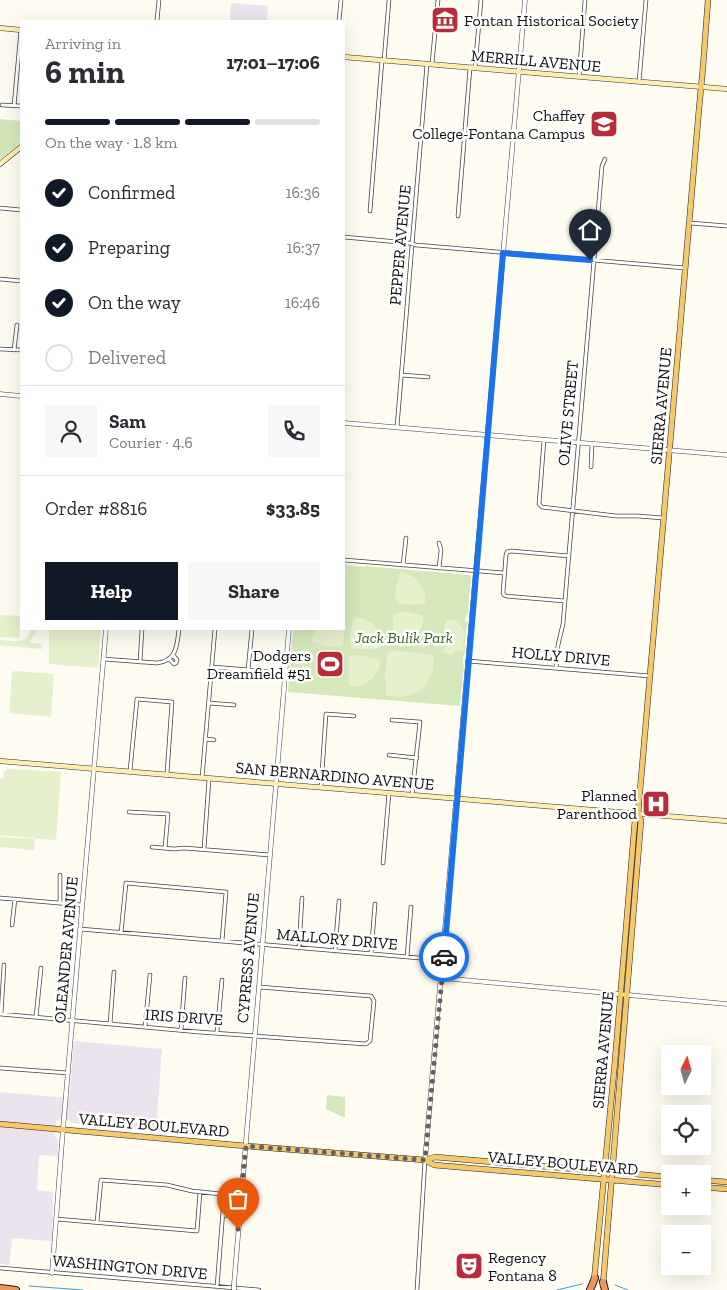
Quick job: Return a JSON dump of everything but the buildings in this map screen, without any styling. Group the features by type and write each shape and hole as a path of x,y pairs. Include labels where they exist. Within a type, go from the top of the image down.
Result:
{"highway":[{"path":"592,1290 594,1278"},
{"path":"603,1282 604,1290"},
{"path":"0,1288 16,1290"}],"main road":[{"name":"SIERRA AVENUE","path":"603,1282 612,1179 635,820 638,814 651,676 708,0"},
{"path":"0,28 20,30"},
{"name":"MERRILL AVENUE","path":"345,57 727,89"},
{"path":"0,164 20,148"},
{"name":"SAN BERNARDINO AVENUE","path":"0,761 727,821"},
{"name":"SIERRA AVENUE","path":"594,1278 633,915 640,820 638,814"},
{"path":"630,883 632,891 630,914 633,915"},
{"name":"VALLEY BOULEVARD","path":"0,1124 246,1146 425,1160 435,1157 661,1176"},
{"name":"VALLEY BOULEVARD","path":"425,1160 434,1165 661,1183"},
{"path":"711,1181 727,1182"},
{"path":"711,1188 727,1189"}],"street":[{"path":"157,20 159,0"},
{"path":"339,20 341,0"},
{"path":"370,212 390,0"},
{"name":"PEPPER AVENUE","path":"397,427 412,244 438,0"},
{"path":"458,216 481,0"},
{"path":"417,1290 425,1160 525,0"},
{"path":"579,77 585,0"},
{"path":"639,82 646,0"},
{"path":"14,106 20,41"},
{"path":"2,105 20,106"},
{"name":"OLIVE STREET","path":"556,668 563,626 602,166 605,159"},
{"path":"0,208 20,210"},
{"path":"689,223 727,226"},
{"path":"345,237 503,253 685,268"},
{"path":"0,279 20,281"},
{"path":"14,350 17,325"},
{"path":"0,349 20,350"},
{"path":"401,375 428,377"},
{"path":"0,394 20,396"},
{"path":"345,423 727,455"},
{"path":"544,440 539,504 543,508 616,516 664,518"},
{"path":"591,467 592,444"},
{"path":"403,565 406,538"},
{"path":"439,543 441,550 439,568"},
{"path":"565,601 505,596 503,593 504,573 506,555 509,551 569,556"},
{"path":"345,560 504,573"},
{"name":"OLEANDER AVENUE","path":"52,1273 106,630"},
{"path":"140,662 142,630"},
{"path":"103,659 157,663 169,659 178,645 179,630"},
{"path":"202,778 216,630"},
{"path":"248,670 252,630"},
{"name":"CYPRESS AVENUE","path":"234,1290 289,630"},
{"path":"169,659 174,664 176,663 177,660 173,655"},
{"name":"HOLLY DRIVE","path":"468,661 651,676"},
{"path":"212,667 286,673"},
{"path":"130,771 137,699 172,702 166,774"},
{"path":"209,703 234,705"},
{"path":"321,787 326,714 354,716"},
{"path":"392,720 420,722 412,795"},
{"path":"206,739 214,740"},
{"path":"389,755 417,758"},
{"path":"204,849 210,779"},
{"path":"383,863 389,793"},
{"path":"129,812 168,814 165,848"},
{"path":"152,847 204,849 270,855"},
{"path":"60,875 60,903"},
{"path":"121,933 126,883 226,892 222,941"},
{"path":"0,898 82,905"},
{"path":"299,948 302,898"},
{"path":"12,925 14,899"},
{"path":"335,951 339,901"},
{"path":"371,954 375,904"},
{"path":"407,957 411,908"},
{"name":"MALLORY DRIVE","path":"80,929 443,960"},
{"path":"0,1014 4,965"},
{"path":"36,1017 41,968"},
{"path":"110,1024 114,972"},
{"path":"146,1027 150,976"},
{"path":"181,1030 185,978"},
{"path":"442,978 727,1004"},
{"path":"217,1032 222,980"},
{"name":"IRIS DRIVE","path":"0,1014 366,1044 370,1041 374,1001 370,996 258,987"},
{"path":"0,1068 68,1073"},
{"path":"97,1222 101,1180 167,1185 221,1194 224,1198 217,1287"},
{"path":"56,1219 197,1231 200,1192"},
{"path":"222,1215 240,1216"},
{"name":"WASHINGTON DRIVE","path":"0,1268 259,1290"}],"shaded area":[{"path":"231,3 268,6 267,20 230,20"},
{"path":"74,1041 162,1049 156,1130 72,1123 69,1120 59,1119 56,1121 55,1137 58,1139 58,1156 39,1155 37,1190 53,1192 52,1241 12,1238 9,1265 0,1264 0,1092 69,1098"}],"green space":[{"path":"0,119 20,121 20,143 0,160"},
{"name":"Jack Bulik Park","path":"345,564 471,575 468,613 465,620 468,623 465,635 460,706 288,692 293,630 345,630"},
{"path":"400,572 411,575 419,582 424,592 425,603 413,605 399,603 395,598"},
{"path":"398,612 408,612 423,616 421,628 412,639 395,642 393,615"},
{"path":"0,615 20,616 19,638 0,637"},
{"path":"355,617 366,620 375,626 380,636 381,648 353,649 350,637"},
{"path":"446,620 460,621 459,624 464,631 463,651 455,651 451,655 443,652 448,645 443,639"},
{"path":"31,630 36,630 29,642 42,644 42,649 0,645 0,640 19,641 26,638"},
{"path":"49,630 101,630 98,668 49,664"},
{"path":"316,630 344,630 341,647 326,646 312,642"},
{"path":"392,650 433,655 431,675 422,689 406,696 386,695 385,672 387,654"},
{"name":"Dodgers Dreamfield #51","path":"319,652 337,653 340,655 337,673 329,671 323,666"},
{"path":"352,655 380,660 374,676 361,685 349,686 349,658"},
{"path":"12,672 54,674 51,717 9,713"},
{"path":"8,769 61,772 56,840 0,835 0,778 3,779 4,772"},
{"path":"0,837 35,839 34,850 0,847"},
{"path":"327,1095 345,1097 345,1118 326,1109"}],"waterway":[{"path":"557,1290 582,1284"},
{"path":"615,1285 628,1290"},
{"path":"29,1286 83,1290"}],"way so far":[{"path":"238,1229 246,1146 425,1160 444,957"}],"place":[{"name":"Fontan Historical Society","path":"445,20"},
{"name":"Chaffey College-Fontana Campus","path":"604,124"},
{"name":"Dodgers Dreamfield #51","path":"330,664"},
{"name":"Planned Parenthood","path":"656,804"},
{"name":"Regency Fontana 8","path":"469,1266"}],"route":[{"path":"444,957 503,253 590,260"}]}
